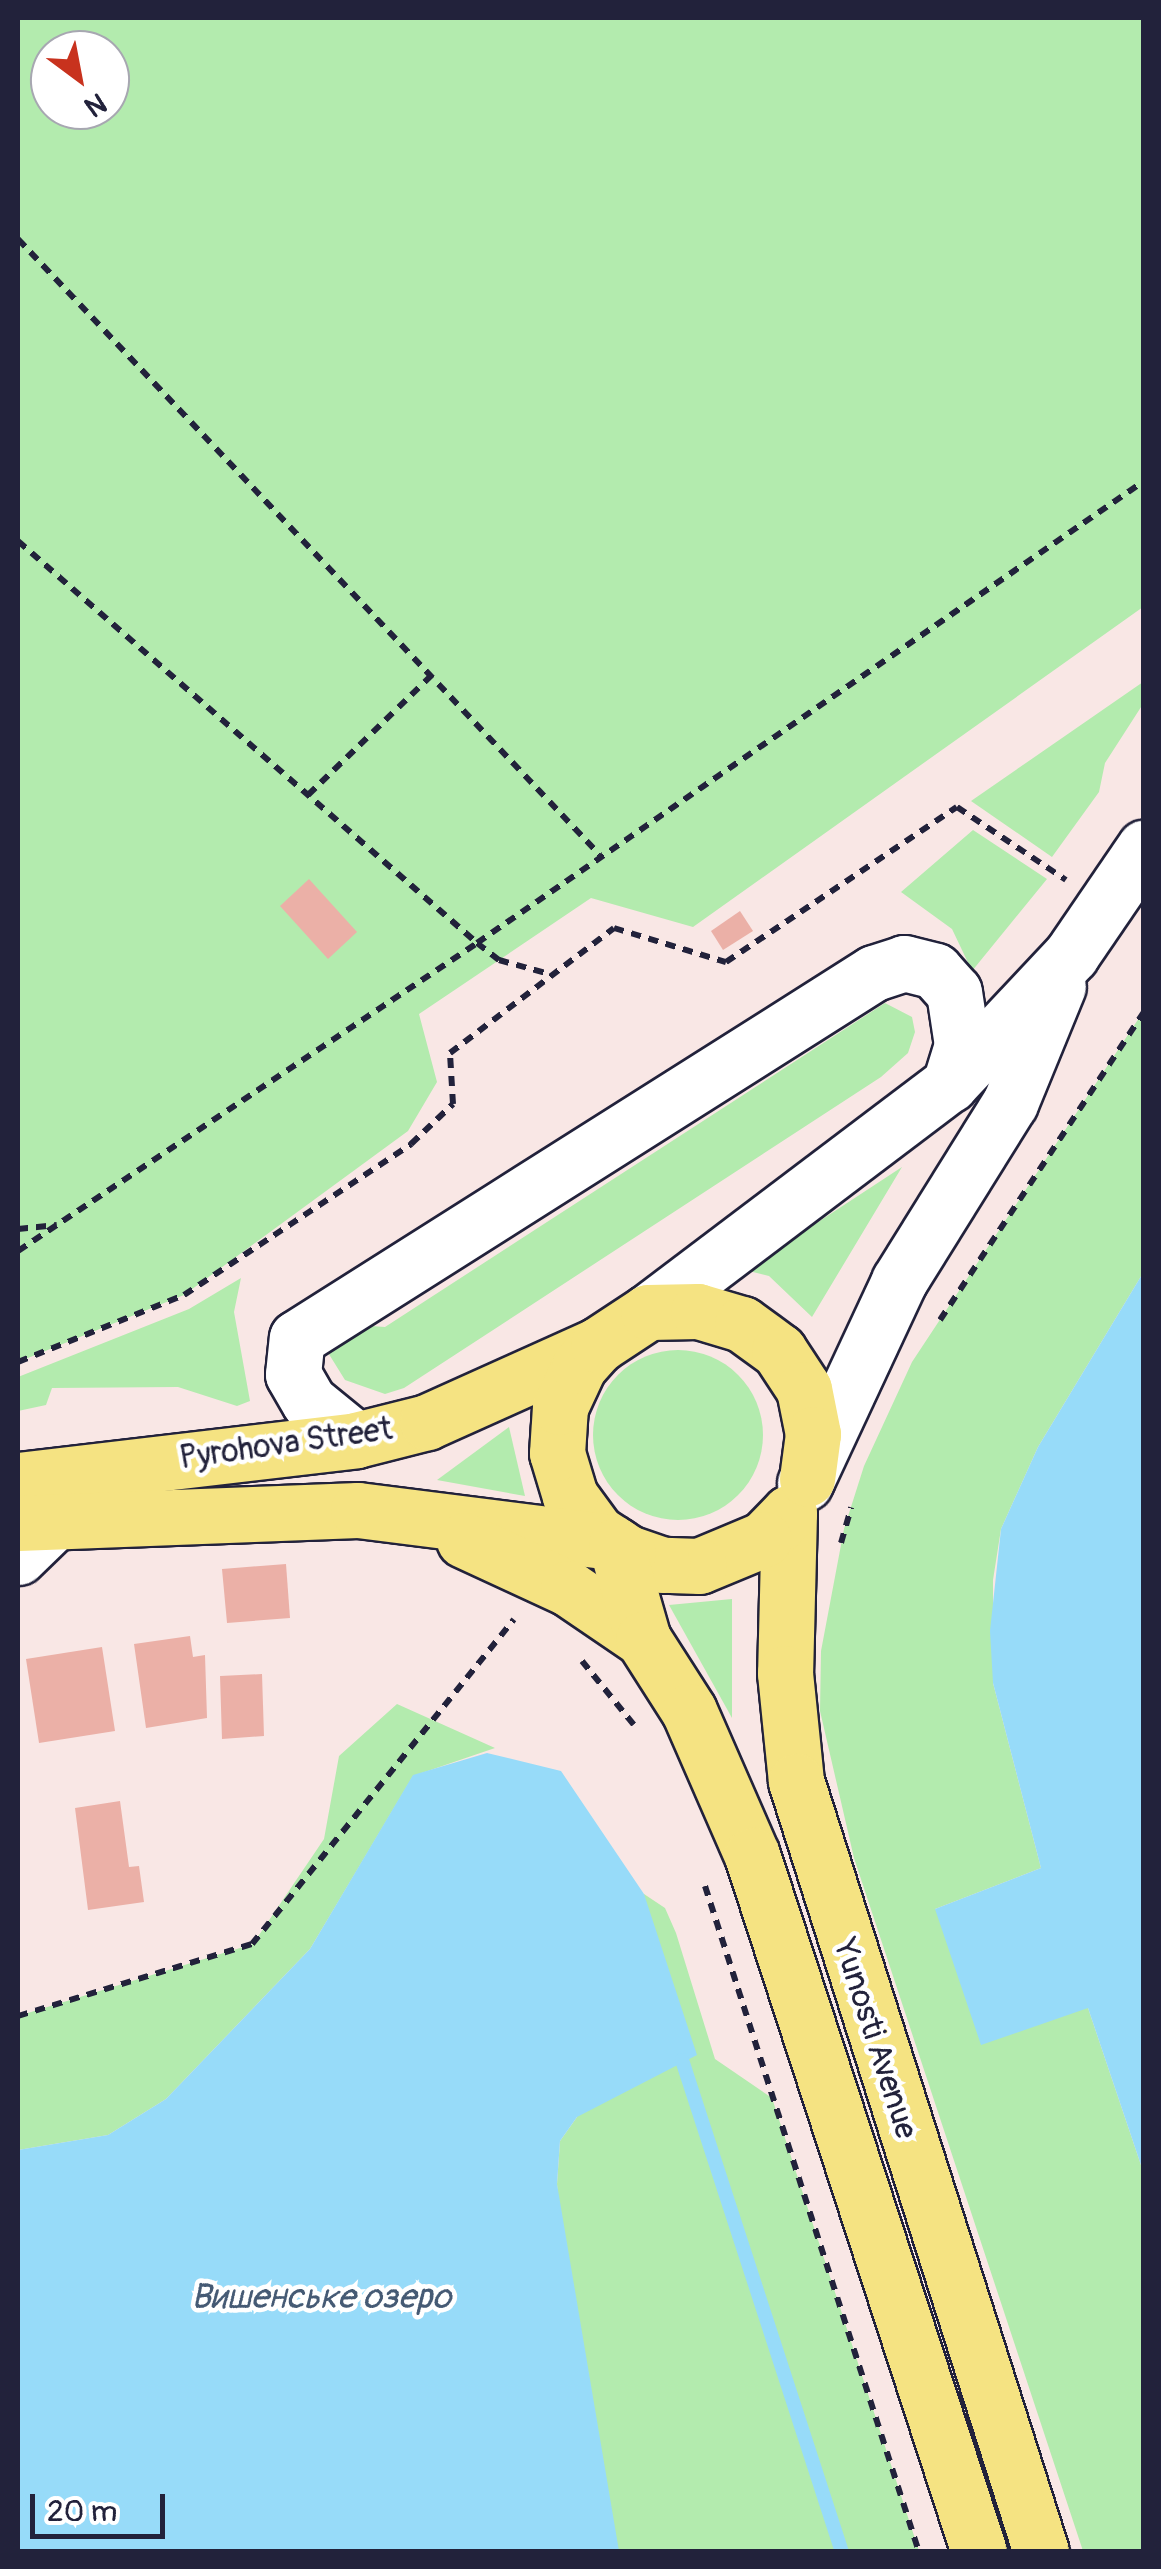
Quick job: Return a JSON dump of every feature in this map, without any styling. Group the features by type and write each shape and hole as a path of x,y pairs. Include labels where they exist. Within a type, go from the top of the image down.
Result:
{"main road":[{"path":"648,1312 713,1315 742,1324 779,1351 804,1390 813,1434 817,1497 764,1539 699,1566 662,1565 614,1544 570,1496 557,1453 560,1407 598,1344 648,1312"},
{"name":"Pyrohova Street","path":"18,1480 356,1440 427,1422 598,1344"},
{"name":"Yunosti Avenue","path":"817,1497 785,1674 796,1780 1041,2552"},
{"name":"Pyrohova Street","path":"29,1535 223,1512 411,1516 614,1544"},
{"path":"411,1516 568,1588 643,1639"},
{"name":"Yunosti Avenue","path":"614,1544 643,1639 695,1723 752,1855 979,2552"}],"street":[{"path":"648,1312 950,1084 1071,955 1144,848"},
{"path":"817,1497 899,1282 1010,1103 1071,955"},
{"path":"356,1440 309,1402 294,1374 296,1338 874,974 904,963 935,971 954,992 962,1045 950,1084"}],"path":[{"path":"18,239 600,855"},
{"path":"18,1251 477,943 1144,481"},
{"path":"18,541 477,943 499,960 547,973"},
{"path":"308,794 432,674"},
{"path":"18,1362 184,1295 410,1144 453,1104 450,1054 547,973 614,928 726,962 957,807 1066,880"},
{"path":"934,1329 1144,1012"},
{"path":"18,1229 58,1225"},
{"path":"817,1497 837,1562"},
{"path":"18,2016 252,1944 526,1605"},
{"path":"572,1650 642,1734"},
{"path":"700,1872 920,2552"}],"green space":[{"path":"18,18 1143,18 1143,607 693,927 591,898 419,1014 437,1082 408,1131 184,1295 18,1362"},
{"path":"1143,682 1143,704 1105,763 1099,792 1052,857 971,801"},
{"path":"973,830 1047,879 972,971 952,929 901,892"},
{"path":"885,1003 912,1017 915,1032 908,1053 881,1077 404,1388 385,1394 345,1380 327,1351 343,1324 385,1327"},
{"path":"1143,1012 1143,1273 1038,1447 1001,1529 993,1580 993,1683 1041,1868 935,1909 1088,2008 1143,2171 1143,2551 1083,2551 854,1858 820,1711 821,1651 844,1529 864,1466 912,1362"},
{"path":"902,1167 812,1317 769,1276 745,1270"},
{"path":"241,1278 234,1312 250,1401 237,1406 178,1387 52,1388 46,1405 18,1411 18,1377 189,1309"},
{"path":"678,1350 711,1356 738,1375 757,1402 763,1435 757,1468 738,1495 711,1514 678,1520 645,1514 618,1495 599,1468 593,1435 599,1402 618,1375 645,1356"},
{"path":"509,1427 525,1496 437,1480"},
{"path":"732,1599 732,1718 669,1605"},
{"path":"397,1704 495,1748 413,1776 310,1949 166,2099 108,2135 18,2150 18,2016 253,1944 324,1839 339,1756"},
{"path":"644,1894 665,1908 676,1933 715,2059 772,2098 919,2551 588,2551 557,2184 560,2141 577,2117 572,1998"}],"water":[{"path":"1143,1273 1143,2171 1088,2008 981,2045 935,1909 1041,1868 993,1683 990,1631 1001,1529 1038,1447"},
{"name":"Вишенське озеро","path":"487,1753 561,1771 644,1894 697,2055 577,2117 560,2141 557,2184 619,2551 18,2551 18,2150 108,2135 166,2099 310,1949 413,1775"}],"building":[{"path":"309,879 357,932 328,959 280,906"},
{"path":"740,911 753,931 723,950 711,931"},
{"path":"286,1564 290,1618 227,1623 222,1569"},
{"path":"190,1636 193,1657 205,1655 207,1718 146,1728 134,1644"},
{"path":"102,1647 115,1731 39,1743 26,1659"},
{"path":"262,1674 264,1736 222,1739 220,1676"},
{"path":"120,1801 129,1867 139,1866 144,1902 88,1910 75,1808"}],"waterway":[{"path":"682,2060 842,2552"}]}
